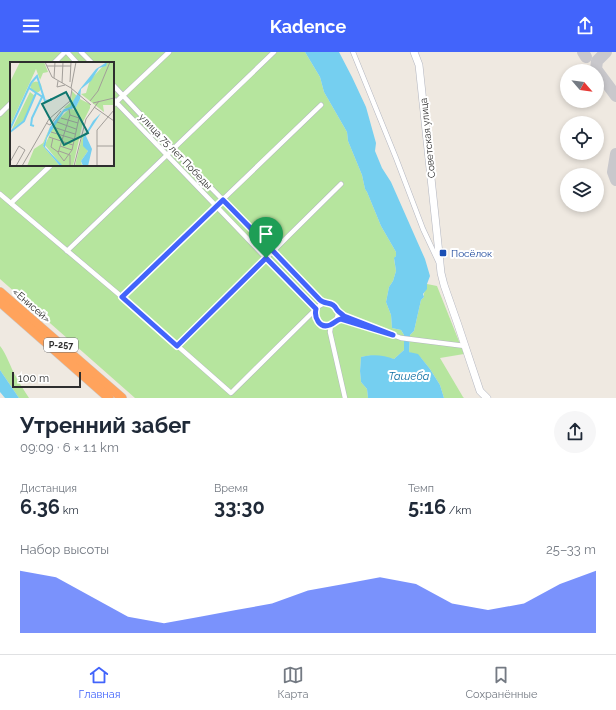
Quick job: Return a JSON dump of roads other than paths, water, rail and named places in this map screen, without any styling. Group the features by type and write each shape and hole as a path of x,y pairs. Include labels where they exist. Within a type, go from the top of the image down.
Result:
{"highway":[{"name":"«Енисей»","path":"0,292 122,398"},
{"name":"«Енисей»","path":"0,302 109,398"}],"street":[{"path":"55,62 66,52 76,62"},
{"path":"81,52 91,62"},
{"path":"114,102 169,52"},
{"path":"67,251 274,52"},
{"path":"353,52 423,229 439,263"},
{"name":"Советская улица","path":"414,52 419,65 439,263 444,285 480,391 487,398"},
{"name":"улица 75 лет Победы","path":"114,86 173,149 324,303"},
{"name":"улица 75 лет Победы","path":"114,102 316,309"},
{"path":"0,114 10,104"},
{"path":"122,297 321,106"},
{"path":"12,204 50,166"},
{"path":"177,346 341,184"},
{"path":"0,194 122,297 231,393 319,306 324,303 332,304 338,312 344,316 401,338 465,346"},
{"path":"316,309 315,317 319,323 323,325 330,325 336,320 341,319 393,335"},
{"path":"336,320 338,312"},
{"path":"330,325 335,357 345,398"}],"water":[{"name":"Ташеба","path":"305,52 339,52 366,107 376,143 375,151 382,168 391,182 425,259 430,276 427,289 423,294 424,297 421,300 414,331 410,335 409,352 418,354 430,369 440,385 444,398 368,398 367,389 361,382 361,357 378,355 394,359 404,350 404,335 401,330 392,328 391,315 386,302 389,287 393,281 396,271 394,258 396,256 396,252 381,226 365,189 362,175 348,141 347,132 324,92 320,77"},
{"path":"0,370 19,398 5,398 0,392"}],"place":[{"name":"Посёлок","path":"443,253"}]}
